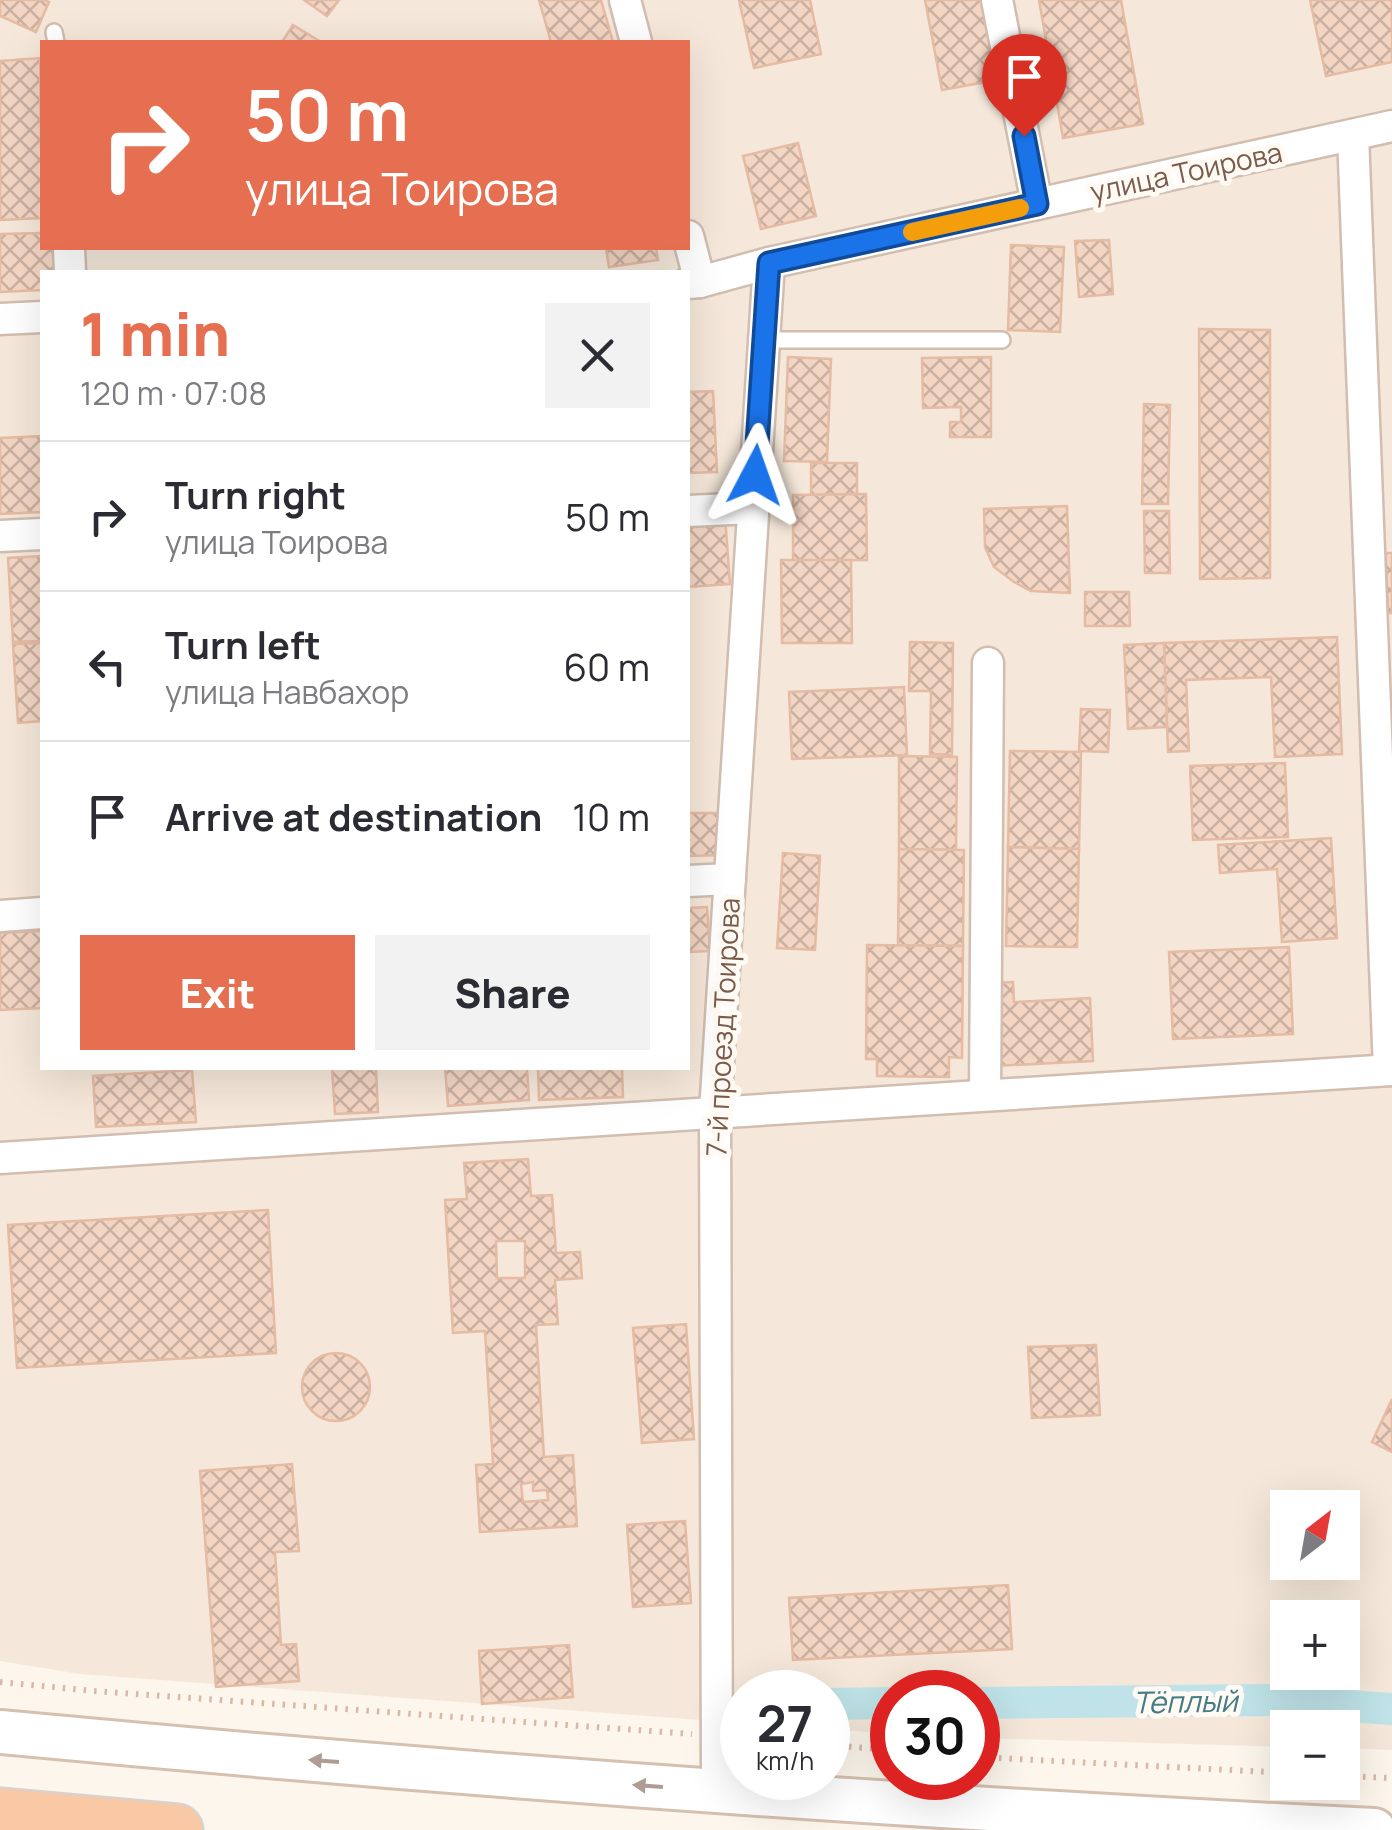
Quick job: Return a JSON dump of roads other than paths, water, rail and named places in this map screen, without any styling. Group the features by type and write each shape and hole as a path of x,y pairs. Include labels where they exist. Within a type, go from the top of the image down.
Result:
{"highway":[{"path":"0,1814 177,1830"}],"main road":[{"path":"0,1732 262,1757 717,1792 1374,1830"}],"street":[{"path":"625,0 635,40"},
{"path":"997,0 1037,204"},
{"name":"улица Тоирова","path":"694,283 769,263 1392,126"},
{"path":"0,1158 1390,1070 1353,135"},
{"path":"690,250 694,283"},
{"name":"7-й проезд Тоирова","path":"717,1792 715,1112 769,263"},
{"path":"0,319 40,318"},
{"path":"690,511 753,508"},
{"path":"0,536 40,534"},
{"path":"985,1095 988,663"},
{"path":"690,881 730,879"},
{"path":"0,916 40,914"}],"lane":[{"path":"764,340 1002,340"}],"waterway":[{"name":"Тёплый","path":"1000,1703 1267,1700 1392,1709"},
{"name":"Тёплый","path":"850,1704 870,1703"}]}
